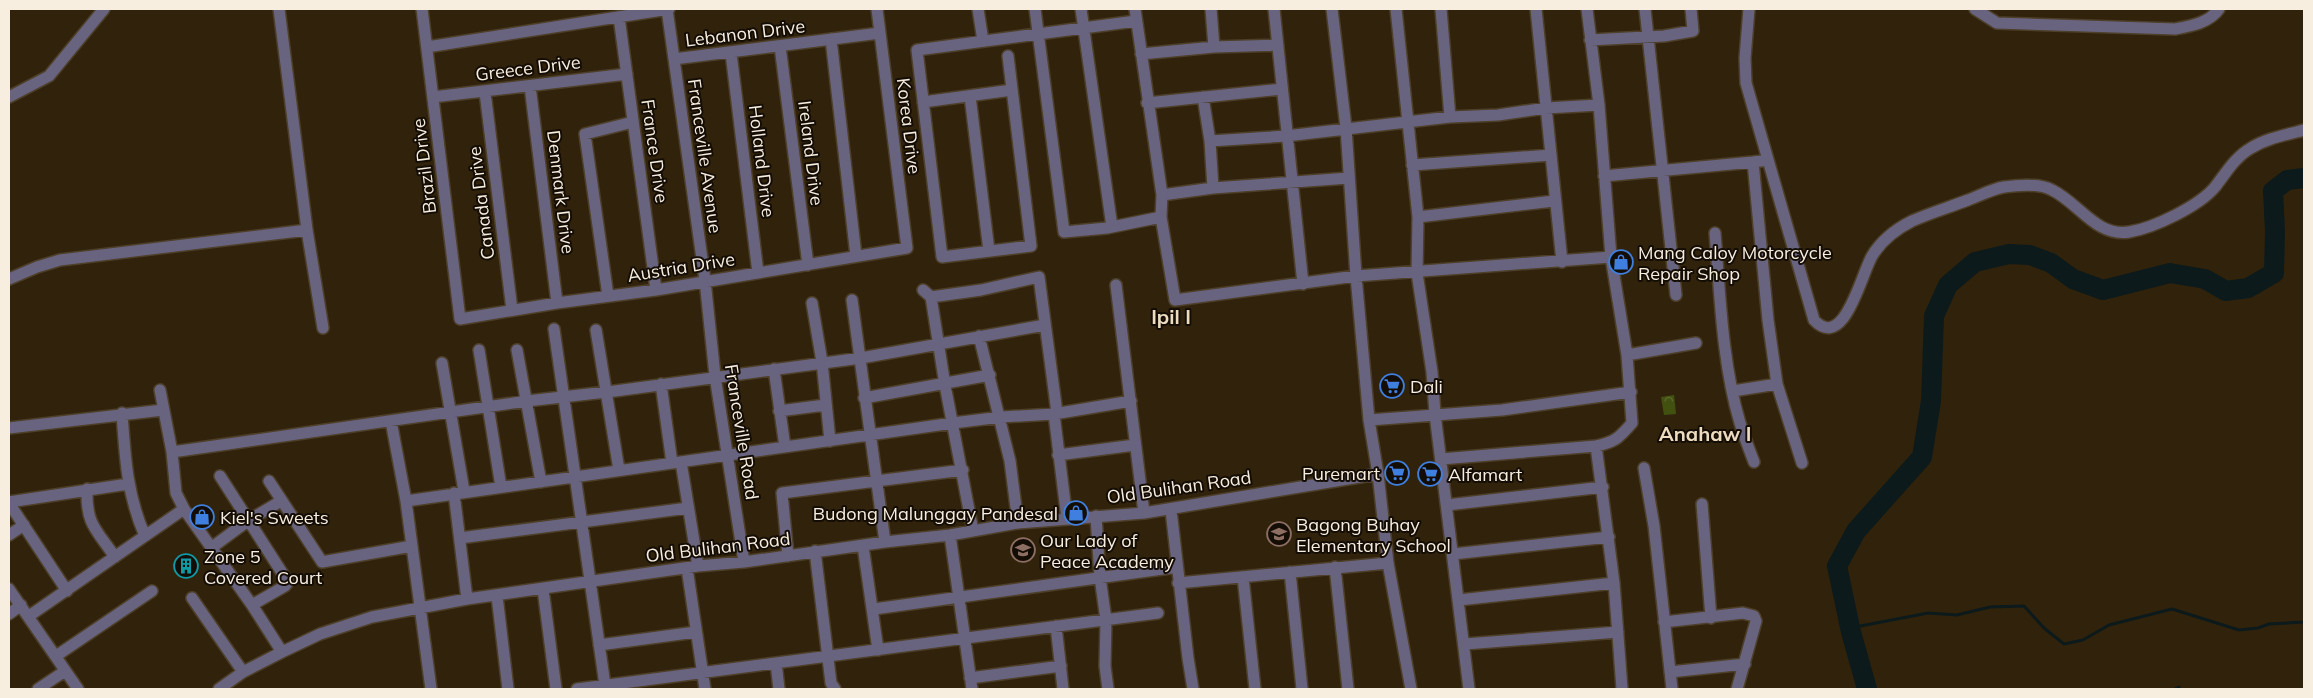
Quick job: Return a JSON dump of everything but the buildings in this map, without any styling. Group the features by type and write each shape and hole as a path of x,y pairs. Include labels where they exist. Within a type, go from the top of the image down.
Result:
{"street":[{"path":"9,97 49,76 104,9"},
{"path":"279,9 307,230 324,328"},
{"name":"Brazil Drive","path":"422,9 460,319"},
{"path":"427,47 668,9"},
{"name":"Franceville Avenue","path":"668,9 708,308"},
{"name":"Korea Drive","path":"877,9 907,248"},
{"path":"978,9 983,41"},
{"path":"1035,9 1064,232 1112,227 1161,217"},
{"path":"1080,9 1112,227"},
{"path":"1211,9 1214,47"},
{"path":"1274,9 1303,284"},
{"path":"1332,9 1346,128 1356,276 1370,420 1388,563 1411,689"},
{"path":"1396,9 1418,218 1417,273 1432,372 1435,414 1465,644 1469,689"},
{"path":"1441,9 1450,117"},
{"path":"1536,9 1554,202 1562,262"},
{"path":"1441,459 1596,446 1612,442 1632,422 1627,355 1611,257 1598,105 1587,9"},
{"path":"1645,9 1676,295"},
{"path":"1590,40 1693,31 1692,9"},
{"path":"1749,9 1744,58 1746,83 1814,320 1821,327 1829,329 1838,325 1846,314 1873,255 1890,235 1911,222 2002,187 2029,185 2052,189 2093,222 2110,231 2128,232 2145,228 2199,202 2249,148 2268,139 2304,130"},
{"path":"1975,9 1996,23 2175,29 2198,24 2216,14 2219,9"},
{"path":"1008,56 1030,246 942,257 917,50 1083,28 1136,15 1147,103 1162,195 1161,217 1175,300 1356,276 1417,273 1611,257"},
{"name":"France Drive","path":"619,17 656,290"},
{"name":"Lebanon Drive","path":"674,60 880,33"},
{"path":"831,39 856,256"},
{"path":"1140,54 1214,47 1278,45"},
{"name":"Ireland Drive","path":"780,46 808,264"},
{"name":"Holland Drive","path":"731,53 758,273"},
{"name":"Greece Drive","path":"433,97 627,74"},
{"name":"Denmark Drive","path":"530,86 557,302"},
{"path":"1147,103 1282,89"},
{"path":"923,102 1012,90"},
{"name":"Canada Drive","path":"485,92 512,310"},
{"path":"970,96 988,251"},
{"path":"1203,97 1210,141 1213,188"},
{"path":"1210,141 1286,136 1450,117 1498,115 1546,108 1598,105"},
{"path":"608,296 585,134 633,122"},
{"path":"1412,165 1551,155"},
{"path":"1604,176 1768,160"},
{"path":"1753,162 1768,320 1777,384 1802,463"},
{"path":"1162,195 1213,188 1349,178"},
{"path":"1418,218 1554,202"},
{"path":"9,279 60,260 307,230"},
{"path":"1715,233 1724,336 1732,391 1740,422 1754,462"},
{"name":"Austria Drive","path":"460,319 557,302 656,290 705,280 907,248"},
{"path":"973,530 963,470 927,293 980,290 1039,277 1058,456 1067,518"},
{"path":"1116,285 1144,513"},
{"path":"852,300 861,358 869,436 885,542"},
{"path":"812,303 822,362 830,441"},
{"name":"Franceville Road","path":"708,308 715,376 744,562"},
{"path":"172,452 527,400 606,392 861,358 1045,325"},
{"path":"554,329 600,645 610,686"},
{"path":"596,330 619,470"},
{"path":"979,336 1010,461 1018,523"},
{"path":"1627,355 1696,343"},
{"path":"479,350 501,487"},
{"path":"517,350 541,482"},
{"path":"442,363 452,412 459,492 460,538 467,599"},
{"path":"774,369 785,447"},
{"path":"864,398 945,385 990,375"},
{"path":"662,384 676,462 688,508 696,632 705,689"},
{"path":"1732,391 1777,384"},
{"path":"160,390 172,452 176,493 184,509 252,605 282,652"},
{"path":"1370,420 1502,410 1631,392"},
{"path":"406,501 953,423 1000,417 1055,414 1131,401"},
{"path":"779,411 825,404"},
{"path":"9,428 163,410"},
{"path":"122,414 128,484 136,516 144,536"},
{"path":"391,420 406,501 431,689"},
{"path":"1058,456 1135,445"},
{"path":"1596,446 1603,487 1614,583 1622,689"},
{"path":"1644,468 1654,526 1672,689 1664,689"},
{"path":"788,556 782,493 963,470"},
{"name":"Old Bulihan Road","path":"220,689 243,672 320,634 355,622 420,607 693,567 950,535 1018,523 1171,510 1378,474"},
{"path":"220,476 288,582 252,605"},
{"path":"269,481 322,562 412,546"},
{"path":"67,591 9,502 128,484"},
{"path":"1446,504 1603,487"},
{"path":"87,489 86,510 88,518 115,556"},
{"path":"211,548 249,520 282,501"},
{"path":"1702,504 1711,618"},
{"path":"460,538 688,508"},
{"path":"29,616 184,509"},
{"path":"1171,510 1178,583 1193,689"},
{"path":"1096,516 1100,577 1106,620 1105,666 1108,689"},
{"path":"9,535 24,525"},
{"path":"950,535 957,596 971,684 1061,666"},
{"path":"1453,554 1608,537"},
{"path":"863,546 874,609 878,650"},
{"path":"815,551 831,684 835,689"},
{"path":"1178,583 1388,563"},
{"path":"874,609 1177,567"},
{"path":"1335,567 1348,689"},
{"path":"1290,572 1302,689"},
{"path":"1243,576 1255,689"},
{"path":"1459,600 1614,583"},
{"path":"9,589 78,689"},
{"path":"543,589 556,689"},
{"path":"56,656 152,591"},
{"path":"497,596 508,689"},
{"path":"192,598 243,672"},
{"path":"9,614 20,604"},
{"path":"577,689 1158,613"},
{"path":"1664,622 1743,613 1754,616 1756,621 1737,689"},
{"path":"1056,626 1063,689"},
{"path":"600,645 696,632"},
{"path":"1465,644 1618,632"},
{"path":"776,663 779,689"},
{"path":"1670,672 1745,664"},
{"path":"38,689 65,670"}],"green space":[{"path":"1674,395 1676,414 1664,415 1661,397"}],"waterway":[{"path":"1867,689 1851,632 1837,566 1856,531 1922,457 1931,401 1934,316 1948,285 1975,262 2009,254 2030,255 2051,263 2073,279 2103,290 2170,273 2205,279 2226,291 2248,288 2274,273 2275,231 2273,191 2287,180 2304,178"},
{"path":"1850,628 1928,613 1957,615 1990,607 2024,606 2044,628 2064,644 2083,640 2109,625 2172,609 2239,630 2258,628 2269,624 2304,622"},
{"path":"2175,689 2179,687"}],"place":[{"name":"Mang Caloy Motorcycle Repair Shop","path":"1621,262"},
{"name":"Dali","path":"1392,386"},
{"name":"Puremart","path":"1397,473"},
{"name":"Alfamart","path":"1430,474"},
{"name":"Budong Malunggay Pandesal","path":"1076,513"},
{"name":"Kiel's Sweets","path":"202,517"},
{"name":"Bagong Buhay Elementary School","path":"1279,534"},
{"name":"Our Lady of Peace Academy","path":"1023,550"},
{"name":"Zone 5 Covered Court","path":"186,566"}],"district":[{"name":"Ipil I","path":"1171,316"},
{"name":"Anahaw I","path":"1705,433"}]}
